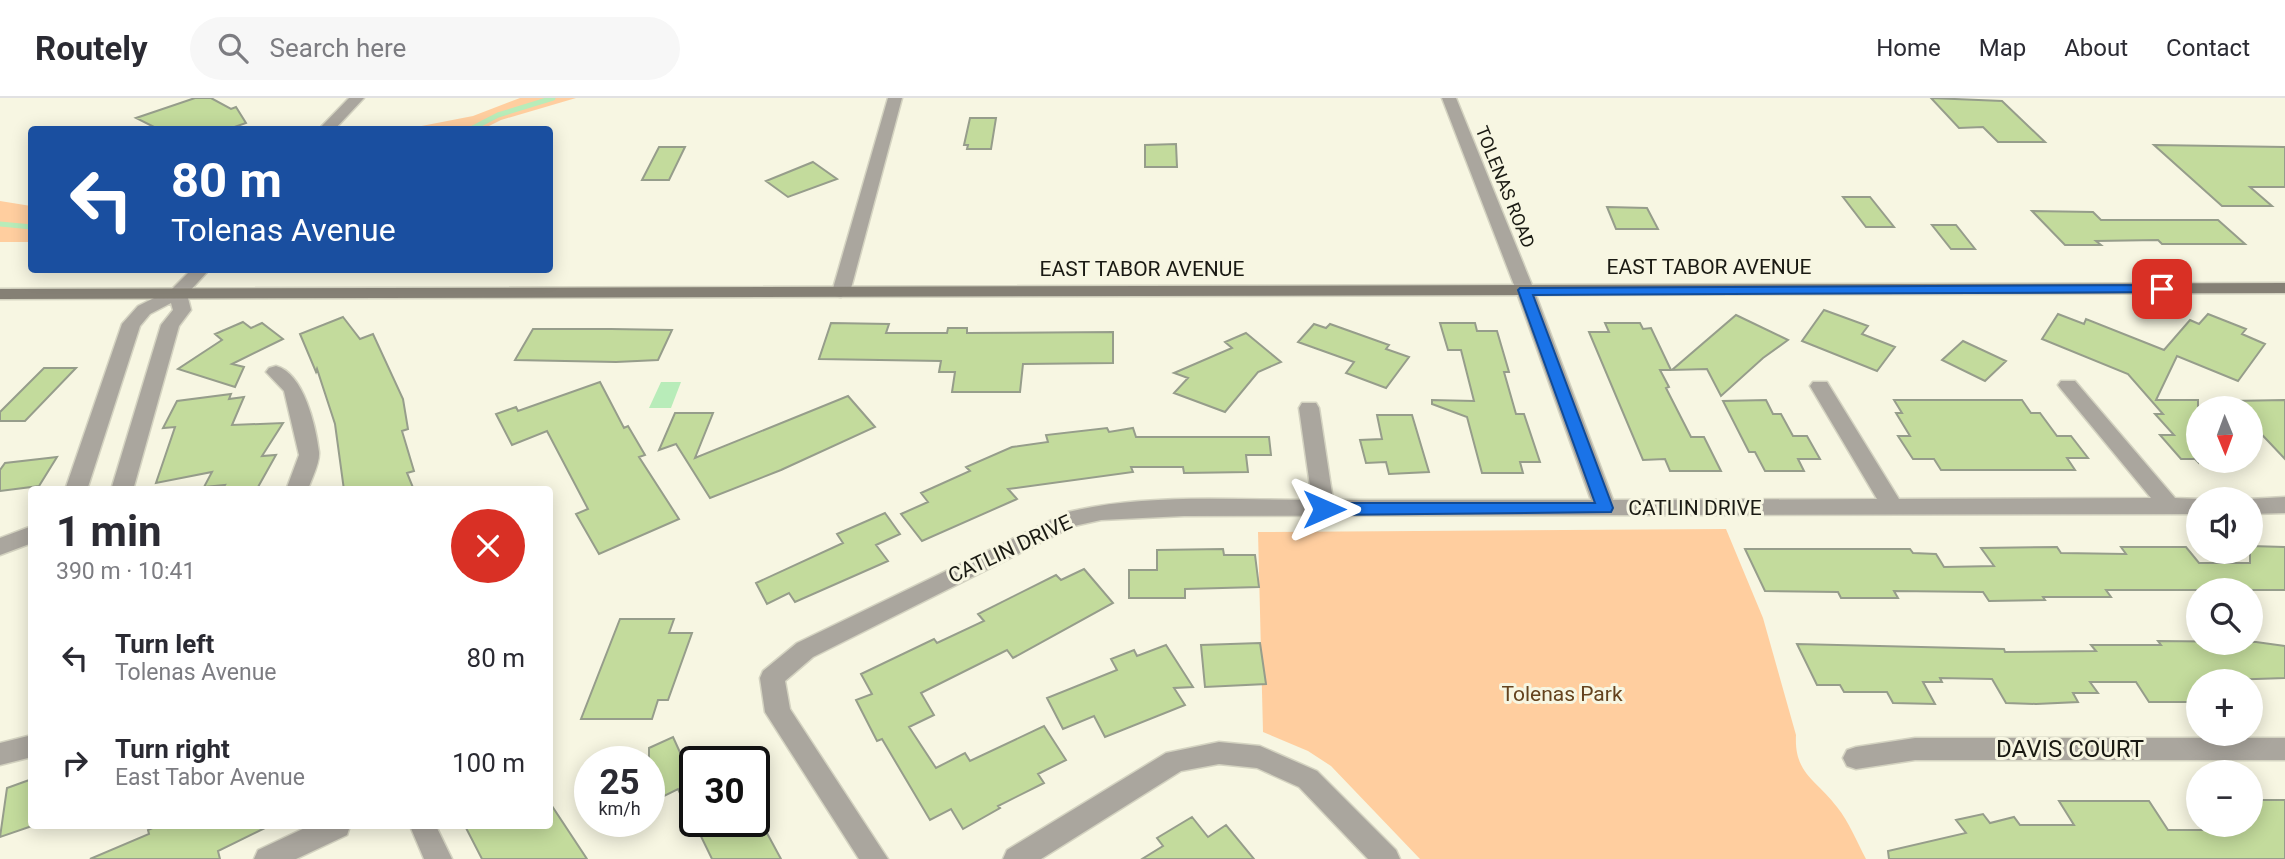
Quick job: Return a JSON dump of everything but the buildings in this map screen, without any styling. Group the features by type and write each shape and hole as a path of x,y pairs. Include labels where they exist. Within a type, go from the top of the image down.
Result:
{"main road":[{"name":"EAST TABOR AVENUE","path":"0,295 2285,288"}],"street":[{"path":"329,126 358,98"},
{"path":"841,292 895,98"},
{"name":"TOLENAS ROAD","path":"1449,98 1525,290 1605,508"},
{"path":"77,486 131,324 144,310 178,293 197,273"},
{"path":"123,486 170,325 182,310 178,293"},
{"path":"276,372 293,389 309,455 298,486"},
{"path":"2068,385 2169,507"},
{"path":"1820,386 1894,508"},
{"path":"1309,408 1324,509"},
{"path":"2263,506 2285,505"},
{"name":"CATLIN DRIVE","path":"874,859 778,712 772,678 805,650 1068,520 1101,512 1184,508 2186,506"},
{"path":"0,754 28,747"},
{"name":"DAVIS COURT","path":"1856,758 1915,749 2285,749"},
{"path":"1017,859 1175,761 1219,753 1261,757 1308,779 1386,859"},
{"path":"268,859 331,829"},
{"path":"425,829 438,859"}],"green space":[{"path":"520,98 576,98 489,126 421,126 473,116"},
{"path":"0,201 28,206 28,242 0,242"},
{"name":"Tolenas Park","path":"1726,529 1763,618 1796,735 1799,759 1808,775 1841,813 1866,859 1420,859 1331,766 1308,751 1263,732 1258,532"}],"shaded area":[{"path":"661,382 681,382 671,408 649,408"}],"waterway":[{"path":"477,126 498,115 553,98"},
{"path":"0,224 28,227"}],"route":[{"path":"1324,509 1605,508 1525,290 2162,289"}]}
